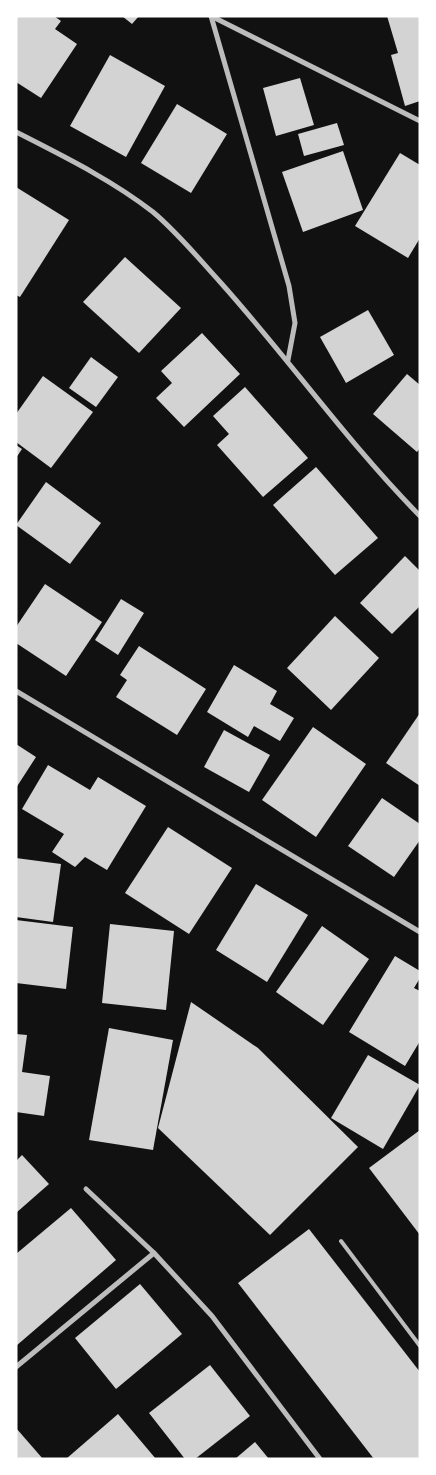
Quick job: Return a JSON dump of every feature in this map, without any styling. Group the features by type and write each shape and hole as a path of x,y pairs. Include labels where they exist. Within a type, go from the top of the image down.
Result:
{"street":[{"path":"211,16 420,121"},
{"path":"211,16 289,286 295,323 288,360"},
{"path":"16,132 124,190 179,237 288,360 385,480 420,516"},
{"path":"16,691 420,932"},
{"path":"86,1189 154,1253 212,1316 320,1459"},
{"path":"16,1367 154,1253"}],"lane":[{"path":"341,1241 420,1346"}],"building":[{"path":"16,16 54,16 61,21 55,29 77,44 41,98 16,82"},
{"path":"122,16 139,16 132,24"},
{"path":"387,16 420,16 420,101 405,106 391,55 398,53"},
{"path":"110,55 165,86 126,157 70,126"},
{"path":"300,78 314,125 276,136 263,88"},
{"path":"177,104 227,134 191,193 141,163"},
{"path":"337,123 344,145 304,156 298,134"},
{"path":"343,151 363,210 303,232 282,172"},
{"path":"400,153 420,165 420,238 408,258 355,226"},
{"path":"16,187 69,220 20,297 16,295"},
{"path":"125,257 181,308 139,353 83,302"},
{"path":"368,310 394,355 346,383 320,337"},
{"path":"202,333 240,374 184,427 156,398 172,383 161,371"},
{"path":"91,357 118,377 96,407 69,388"},
{"path":"407,374 420,385 420,448 417,452 373,414"},
{"path":"43,376 93,412 51,468 16,442 16,414"},
{"path":"245,387 308,458 263,497 217,445 229,434 213,416"},
{"path":"16,445 22,449 16,458"},
{"path":"316,467 378,538 335,575 273,505"},
{"path":"46,482 101,523 70,564 16,525"},
{"path":"405,556 420,571 420,606 392,634 360,603"},
{"path":"45,584 102,622 66,676 16,643 16,627"},
{"path":"121,599 144,613 118,655 95,640"},
{"path":"335,616 379,658 331,710 287,668"},
{"path":"139,646 206,689 177,735 116,697 127,680 120,675"},
{"path":"234,665 277,691 270,704 294,718 280,741 254,726 248,737 207,712"},
{"path":"420,713 420,786 386,763"},
{"path":"313,727 366,764 316,837 262,800"},
{"path":"224,730 270,755 249,792 204,767"},
{"path":"16,744 36,757 16,788"},
{"path":"48,765 90,790 98,777 146,806 107,870 85,857 75,867 52,852 64,834 22,809"},
{"path":"382,798 420,824 420,840 394,877 348,846"},
{"path":"168,827 232,868 189,934 125,893"},
{"path":"16,858 61,864 53,922 16,917"},
{"path":"256,884 308,915 267,982 216,950"},
{"path":"16,920 73,927 66,989 16,983"},
{"path":"110,924 174,931 166,1010 102,1003"},
{"path":"322,926 369,959 323,1025 276,992"},
{"path":"395,956 420,971 420,978 414,988 420,991 420,1041 405,1066 349,1032"},
{"path":"191,1002 258,1048 358,1147 270,1235 158,1128"},
{"path":"109,1028 173,1040 153,1150 89,1140"},
{"path":"16,1034 27,1035 22,1072 50,1076 44,1116 16,1112"},
{"path":"368,1055 420,1085 383,1149 331,1118"},
{"path":"420,1130 420,1235 369,1168"},
{"path":"22,1155 49,1184 16,1213 16,1161"},
{"path":"71,1208 116,1260 16,1346 16,1254"},
{"path":"309,1229 420,1372 420,1459 374,1459 238,1283"},
{"path":"140,1284 182,1334 116,1389 75,1338"},
{"path":"210,1365 250,1416 195,1459 185,1459 149,1413"},
{"path":"118,1414 156,1459 66,1459"},
{"path":"16,1428 43,1459 16,1459"},
{"path":"255,1442 269,1459 235,1459"}]}
